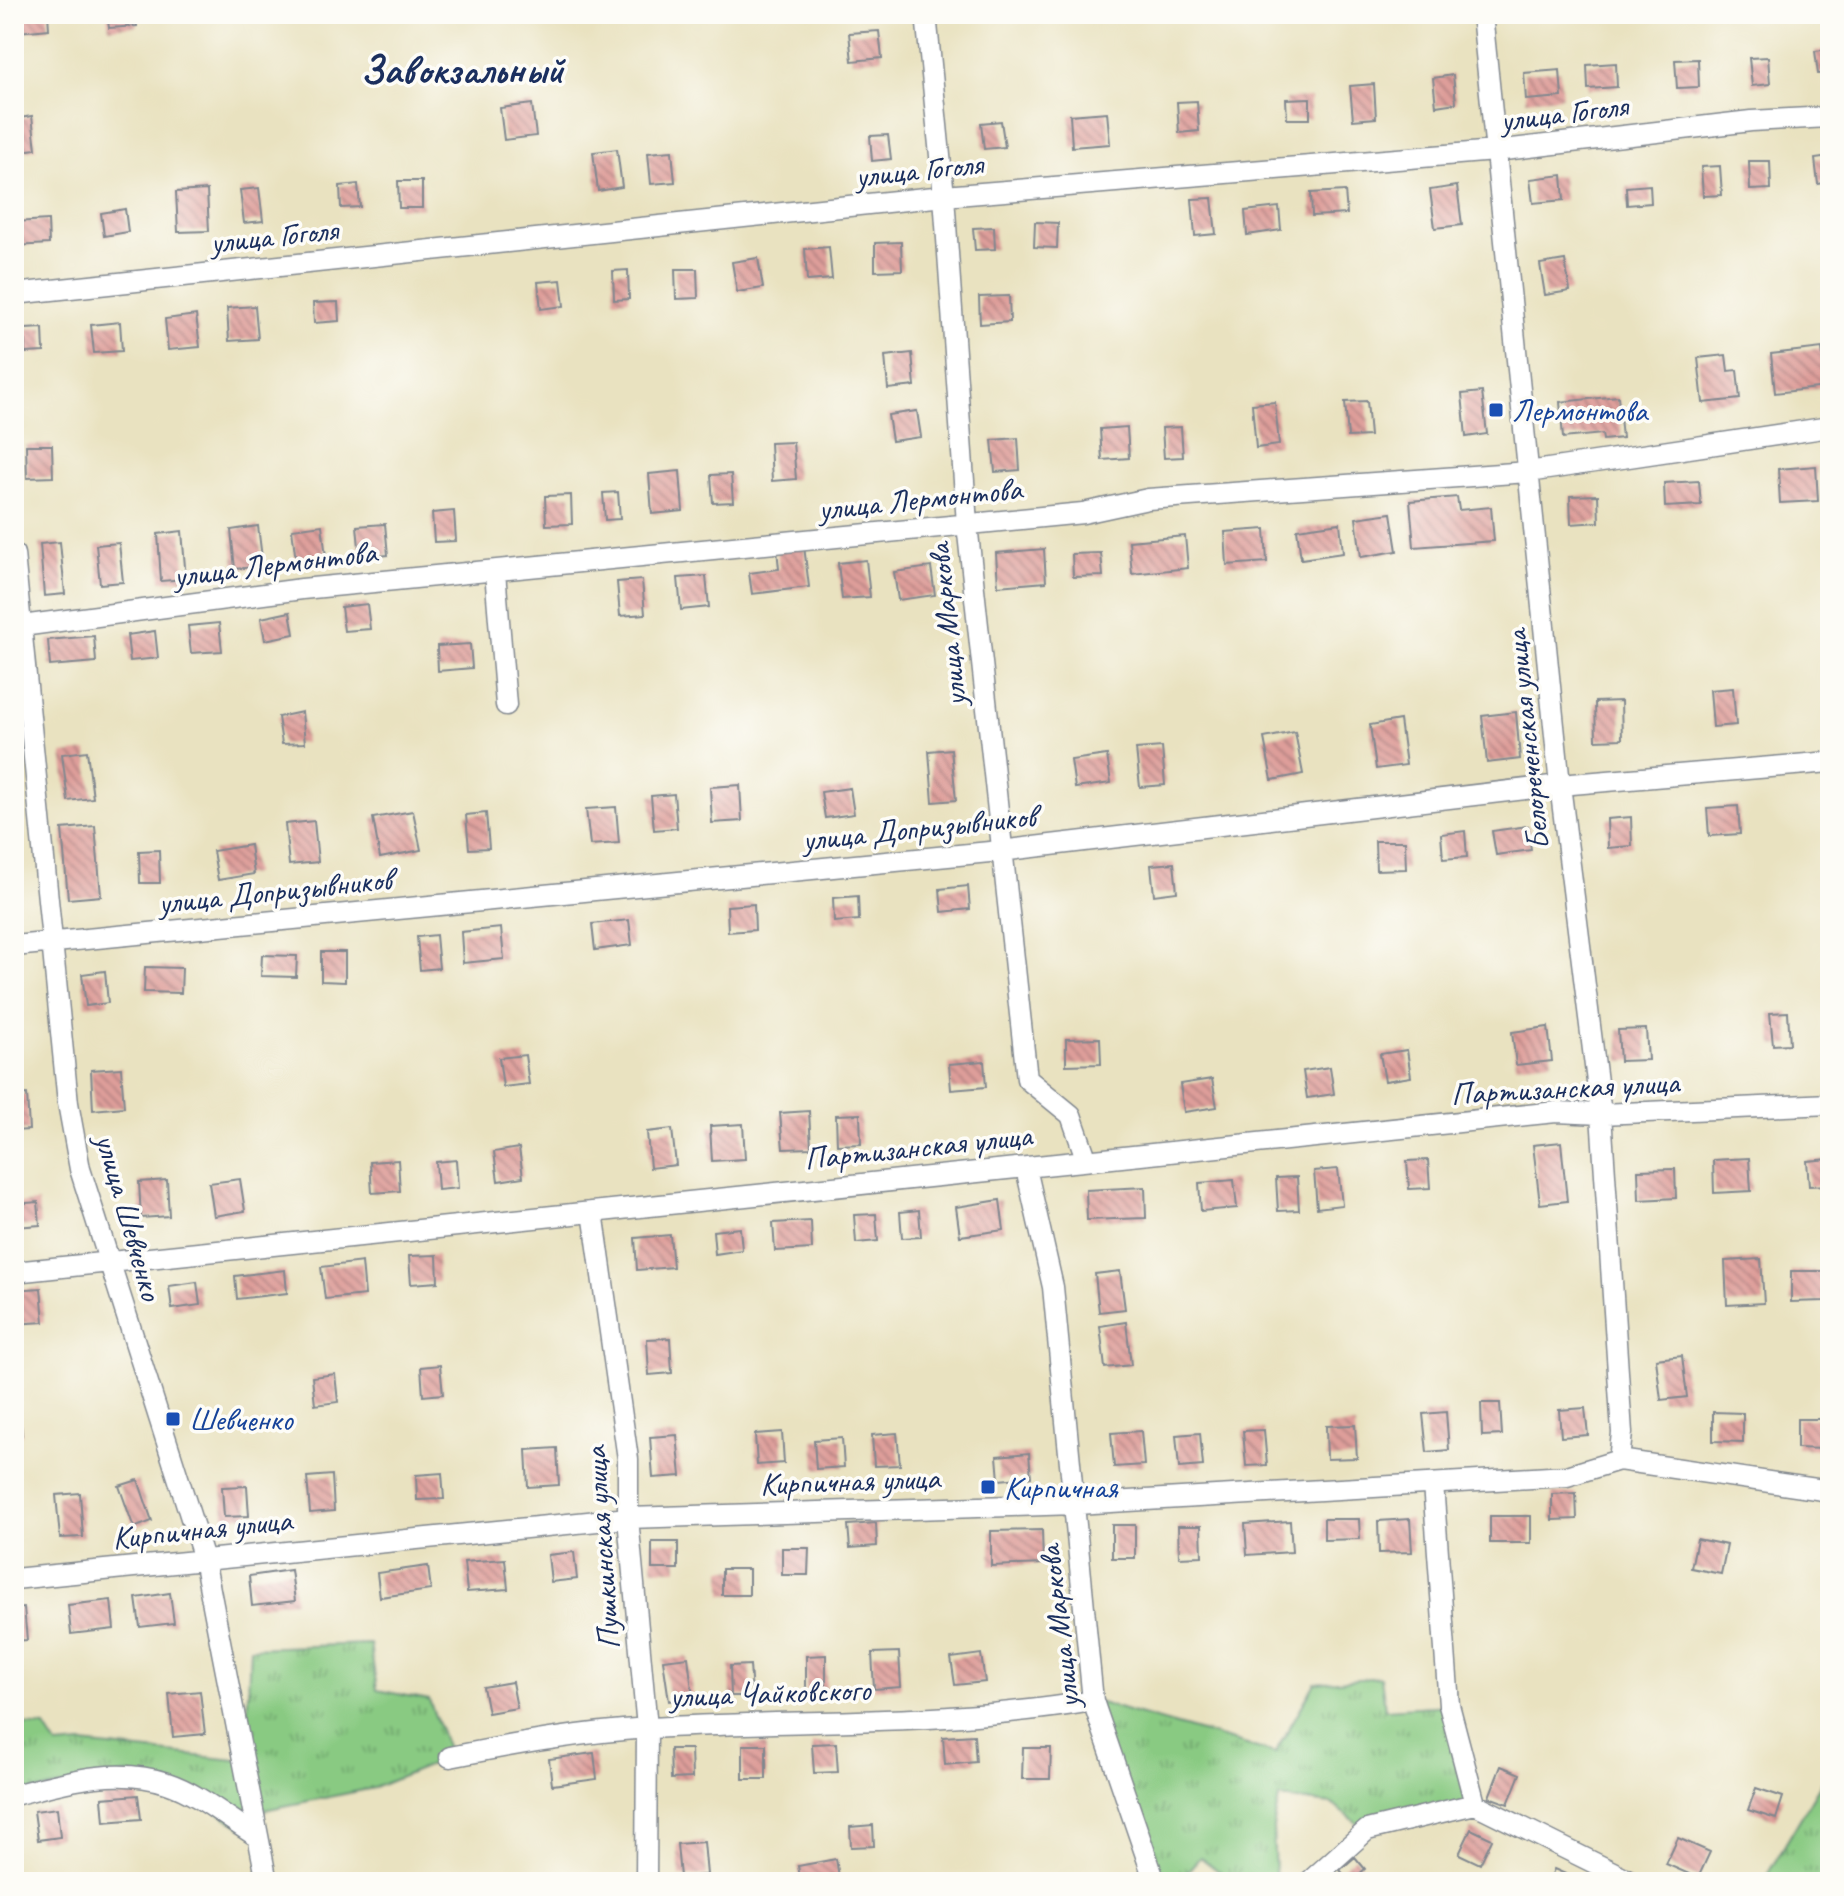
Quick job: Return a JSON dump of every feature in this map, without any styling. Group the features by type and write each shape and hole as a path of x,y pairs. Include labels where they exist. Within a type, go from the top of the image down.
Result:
{"street":[{"name":"улица Маркова","path":"926,14 944,196 967,524 1027,1079 1071,1115 1086,1158"},
{"name":"Белореченская улица","path":"1482,14 1560,785 1601,1114 1622,1433 1619,1460"},
{"name":"улица Гоголя","path":"14,294 944,196 1495,151 1751,121 1830,117"},
{"name":"улица Лермонтова","path":"18,626 302,589 1083,513 1148,499 1528,472 1830,427"},
{"name":"улица Шевченко","path":"14,554 18,626 54,943 68,1103 80,1169 204,1559 267,1882"},
{"path":"495,572 506,705"},
{"name":"улица Допризывников","path":"14,946 1000,851 1560,785 1830,762"},
{"name":"Партизанская улица","path":"14,1272 1026,1168 1086,1158 1315,1139 1556,1112 1601,1114 1830,1104"},
{"name":"улица Маркова","path":"1026,1168 1053,1287 1093,1701 1155,1882"},
{"name":"Пушкинская улица","path":"593,1212 628,1459 628,1518 647,1728 646,1882"},
{"name":"Кирпичная улица","path":"14,1579 628,1518 1076,1504 1433,1484 1567,1476 1619,1460 1830,1491"},
{"path":"1433,1484 1449,1705 1475,1804"},
{"name":"улица Чайковского","path":"450,1757 543,1738 647,1728 1018,1714 1093,1701"},
{"path":"14,1795 70,1781 127,1774 169,1783 258,1837"},
{"path":"1309,1882 1367,1830 1475,1804 1633,1882"}],"green space":[{"path":"370,1644 377,1690 429,1700 450,1757 374,1788 254,1812 258,1837 169,1783 127,1774 14,1795 14,1724 45,1727 57,1746 82,1744 245,1761 250,1648"},
{"path":"1381,1677 1385,1709 1449,1705 1475,1804 1367,1830 1332,1804 1279,1798 1273,1828 1275,1873 1285,1882 1233,1882 1200,1857 1178,1882 1155,1882 1093,1701 1275,1753 1315,1683"},
{"path":"1830,1768 1830,1882 1763,1882"}],"building":[{"path":"16,14 48,14 49,29 18,32"},
{"path":"107,14 136,14 137,26 109,28"},
{"path":"879,31 882,58 852,61 849,33"},
{"path":"1830,49 1830,73 1818,74 1815,51"},
{"path":"1768,57 1770,84 1752,86 1749,58"},
{"path":"1698,59 1699,87 1677,88 1675,60"},
{"path":"1616,63 1617,87 1588,89 1587,65"},
{"path":"1560,70 1562,97 1526,100 1524,73"},
{"path":"1453,75 1456,103 1436,106 1433,78"},
{"path":"1374,84 1376,118 1353,120 1350,86"},
{"path":"1310,98 1310,119 1287,119 1286,99"},
{"path":"1197,101 1199,131 1179,133 1177,102"},
{"path":"532,104 536,136 504,140 500,108"},
{"path":"1107,112 1110,144 1072,147 1070,115"},
{"path":"32,116 36,149 14,152 14,119"},
{"path":"1001,121 1005,147 984,149 981,123"},
{"path":"888,135 891,159 872,161 870,136"},
{"path":"617,149 622,187 598,191 593,152"},
{"path":"672,151 675,182 651,184 648,153"},
{"path":"1830,157 1830,182 1818,184 1815,159"},
{"path":"1749,161 1770,161 1771,189 1750,190"},
{"path":"1720,166 1722,195 1703,196 1701,167"},
{"path":"1562,175 1564,200 1533,203 1530,179"},
{"path":"398,181 422,181 422,208 399,208"},
{"path":"358,184 360,207 341,208 340,186"},
{"path":"1650,185 1651,203 1627,205 1626,187"},
{"path":"1457,186 1462,225 1435,228 1430,190"},
{"path":"259,188 263,221 244,223 240,190"},
{"path":"207,190 209,231 178,232 176,192"},
{"path":"1345,191 1347,214 1312,216 1311,193"},
{"path":"1212,198 1216,234 1195,236 1192,199"},
{"path":"1279,207 1281,230 1247,235 1245,211"},
{"path":"125,209 128,232 104,236 101,213"},
{"path":"48,220 49,244 15,246 14,222"},
{"path":"1035,222 1058,223 1057,248 1034,247"},
{"path":"994,227 995,249 975,250 973,228"},
{"path":"901,242 902,270 875,271 875,243"},
{"path":"829,247 832,279 807,281 805,249"},
{"path":"758,258 763,288 737,292 732,262"},
{"path":"1565,260 1570,291 1545,295 1540,264"},
{"path":"675,269 697,269 698,298 676,299"},
{"path":"628,270 629,299 614,300 613,271"},
{"path":"561,280 564,306 541,309 538,282"},
{"path":"1009,296 1010,322 980,324 979,297"},
{"path":"338,302 339,321 314,323 313,303"},
{"path":"255,306 258,339 229,341 227,308"},
{"path":"196,315 200,347 168,350 165,319"},
{"path":"120,322 122,351 94,353 91,325"},
{"path":"43,328 44,352 25,353 25,329"},
{"path":"1822,348 1826,387 1775,393 1771,354"},
{"path":"912,353 915,386 888,389 885,356"},
{"path":"1726,355 1728,371 1737,370 1740,399 1703,403 1698,358"},
{"path":"1482,392 1487,434 1466,437 1462,394"},
{"path":"1618,396 1622,438 1603,440 1602,434 1563,438 1560,402"},
{"path":"1367,401 1370,436 1348,437 1345,402"},
{"path":"1275,402 1279,445 1256,448 1252,404"},
{"path":"917,411 921,437 892,441 888,415"},
{"path":"1127,427 1129,458 1102,460 1100,429"},
{"path":"1181,427 1183,457 1164,458 1162,428"},
{"path":"1018,438 1020,470 995,472 992,440"},
{"path":"793,442 796,479 772,481 770,443"},
{"path":"26,445 52,445 53,477 27,478"},
{"path":"1816,466 1818,501 1780,503 1778,469"},
{"path":"680,471 683,511 652,514 649,474"},
{"path":"731,474 733,502 713,503 711,475"},
{"path":"1699,481 1701,505 1665,507 1664,483"},
{"path":"618,492 620,519 605,520 603,493"},
{"path":"571,495 572,524 546,525 545,496"},
{"path":"1598,495 1599,522 1571,524 1570,496"},
{"path":"1457,497 1459,510 1491,507 1494,541 1414,547 1410,501"},
{"path":"454,511 456,541 434,542 432,513"},
{"path":"1391,513 1397,551 1361,557 1356,518"},
{"path":"1340,523 1343,553 1301,559 1297,529"},
{"path":"385,524 388,555 360,558 357,526"},
{"path":"322,525 326,557 296,561 292,529"},
{"path":"258,526 263,566 235,569 231,530"},
{"path":"1265,529 1267,562 1227,565 1225,532"},
{"path":"182,531 186,579 161,581 158,534"},
{"path":"1185,536 1188,568 1132,574 1129,541"},
{"path":"60,542 65,594 44,596 40,544"},
{"path":"119,543 123,582 100,584 96,545"},
{"path":"804,546 809,587 752,594 749,573 779,569 777,549"},
{"path":"1044,549 1046,582 998,586 996,553"},
{"path":"1101,553 1103,576 1073,577 1072,554"},
{"path":"866,560 870,597 842,599 838,563"},
{"path":"931,567 935,595 898,600 894,572"},
{"path":"706,576 709,607 681,610 678,578"},
{"path":"642,580 645,614 620,616 617,582"},
{"path":"367,604 370,629 344,631 341,607"},
{"path":"290,612 294,634 265,640 261,618"},
{"path":"219,623 222,651 191,653 188,626"},
{"path":"155,631 158,658 130,661 127,635"},
{"path":"94,636 96,662 50,666 48,640"},
{"path":"470,644 472,668 438,671 437,646"},
{"path":"1733,688 1736,725 1713,727 1710,690"},
{"path":"1621,701 1622,739 1596,740 1595,702"},
{"path":"302,712 305,743 282,744 278,717"},
{"path":"1516,712 1520,759 1487,763 1482,716"},
{"path":"1400,720 1406,765 1376,769 1370,725"},
{"path":"1295,732 1303,774 1272,780 1264,738"},
{"path":"1162,747 1165,785 1140,787 1136,749"},
{"path":"951,749 956,800 933,802 929,751"},
{"path":"87,751 93,798 68,801 62,754"},
{"path":"1107,755 1111,783 1075,788 1071,760"},
{"path":"740,785 742,821 712,823 710,787"},
{"path":"850,788 854,814 825,818 821,792"},
{"path":"674,794 677,828 654,830 651,796"},
{"path":"1738,806 1740,834 1709,836 1707,808"},
{"path":"616,807 619,843 590,845 586,809"},
{"path":"413,811 421,850 380,858 373,818"},
{"path":"486,813 489,848 469,849 466,815"},
{"path":"1631,817 1632,846 1608,848 1607,819"},
{"path":"314,821 318,862 289,865 285,824"},
{"path":"95,826 101,896 68,899 62,829"},
{"path":"1528,826 1531,850 1496,855 1492,831"},
{"path":"1465,831 1467,857 1443,859 1441,834"},
{"path":"1375,841 1405,841 1406,869 1376,870"},
{"path":"250,845 254,874 218,880 213,851"},
{"path":"159,850 160,883 140,883 139,851"},
{"path":"1174,863 1177,892 1154,895 1151,865"},
{"path":"968,886 970,909 942,912 940,889"},
{"path":"858,896 859,920 834,922 833,898"},
{"path":"754,904 755,930 728,932 727,906"},
{"path":"629,920 632,945 595,950 592,924"},
{"path":"501,928 504,959 463,963 461,932"},
{"path":"436,935 439,968 420,970 417,937"},
{"path":"321,952 345,952 345,982 321,981"},
{"path":"262,955 297,956 296,977 261,976"},
{"path":"145,967 182,968 181,993 144,992"},
{"path":"105,971 108,1003 86,1006 82,974"},
{"path":"17,980 19,1009 14,1009 14,981"},
{"path":"1788,1012 1790,1044 1773,1045 1770,1013"},
{"path":"1548,1027 1552,1061 1516,1065 1512,1032"},
{"path":"1646,1029 1648,1060 1620,1061 1618,1030"},
{"path":"1100,1038 1101,1064 1066,1065 1066,1039"},
{"path":"1407,1050 1411,1077 1385,1081 1380,1054"},
{"path":"525,1055 529,1084 503,1087 499,1058"},
{"path":"984,1061 986,1087 951,1090 949,1064"},
{"path":"1330,1067 1334,1094 1307,1098 1303,1071"},
{"path":"121,1068 124,1107 93,1110 91,1070"},
{"path":"1212,1079 1217,1107 1184,1112 1180,1084"},
{"path":"27,1094 29,1130 14,1131 14,1095"},
{"path":"809,1111 811,1148 783,1149 780,1113"},
{"path":"860,1114 861,1144 837,1145 836,1115"},
{"path":"743,1124 745,1159 712,1161 710,1126"},
{"path":"672,1129 676,1165 650,1168 647,1132"},
{"path":"1561,1142 1567,1201 1540,1204 1533,1145"},
{"path":"519,1148 523,1177 498,1181 494,1152"},
{"path":"1749,1158 1751,1191 1714,1193 1713,1160"},
{"path":"1830,1159 1830,1185 1809,1186 1807,1161"},
{"path":"398,1160 400,1191 372,1193 370,1162"},
{"path":"456,1160 458,1188 438,1190 436,1162"},
{"path":"1428,1160 1430,1188 1409,1189 1407,1161"},
{"path":"1338,1169 1342,1205 1317,1208 1314,1171"},
{"path":"1675,1169 1676,1198 1639,1200 1638,1170"},
{"path":"1297,1177 1299,1210 1278,1211 1276,1178"},
{"path":"240,1179 245,1211 214,1216 209,1183"},
{"path":"167,1180 169,1216 141,1218 139,1182"},
{"path":"1234,1180 1237,1208 1201,1211 1199,1183"},
{"path":"1145,1187 1146,1218 1087,1220 1086,1190"},
{"path":"1000,1200 1004,1230 960,1236 956,1207"},
{"path":"38,1202 40,1225 16,1227 14,1204"},
{"path":"919,1210 921,1237 902,1238 900,1212"},
{"path":"876,1214 878,1241 856,1243 854,1215"},
{"path":"811,1221 812,1249 775,1251 773,1223"},
{"path":"740,1228 742,1250 715,1254 713,1231"},
{"path":"670,1235 673,1267 637,1270 635,1238"},
{"path":"437,1255 438,1282 411,1284 409,1256"},
{"path":"1761,1259 1764,1303 1727,1305 1725,1261"},
{"path":"362,1262 365,1295 325,1299 321,1267"},
{"path":"285,1270 287,1293 237,1299 235,1276"},
{"path":"1120,1271 1125,1309 1099,1312 1095,1274"},
{"path":"1791,1271 1825,1271 1825,1301 1791,1302"},
{"path":"197,1282 200,1305 172,1309 169,1286"},
{"path":"41,1288 44,1322 14,1324 14,1290"},
{"path":"1126,1322 1131,1365 1105,1368 1100,1326"},
{"path":"670,1338 672,1373 649,1375 647,1339"},
{"path":"1682,1356 1687,1397 1661,1400 1656,1359"},
{"path":"440,1365 443,1394 423,1396 421,1367"},
{"path":"335,1374 338,1402 315,1405 312,1377"},
{"path":"1481,1403 1500,1403 1502,1435 1482,1436"},
{"path":"14,1404 19,1404 22,1435 14,1436"},
{"path":"1585,1408 1588,1435 1561,1437 1559,1410"},
{"path":"1446,1412 1449,1450 1427,1452 1423,1414"},
{"path":"1713,1412 1743,1413 1743,1442 1713,1441"},
{"path":"1797,1419 1824,1419 1823,1449 1797,1448"},
{"path":"1355,1425 1357,1458 1327,1459 1326,1426"},
{"path":"1264,1430 1267,1465 1246,1466 1243,1431"},
{"path":"1141,1431 1144,1465 1114,1467 1111,1433"},
{"path":"782,1432 784,1463 757,1465 755,1434"},
{"path":"897,1433 900,1465 874,1466 872,1435"},
{"path":"1200,1433 1203,1466 1179,1468 1176,1435"},
{"path":"677,1435 681,1476 653,1478 650,1437"},
{"path":"842,1438 844,1467 816,1469 814,1440"},
{"path":"557,1448 559,1485 528,1487 526,1450"},
{"path":"1029,1453 1031,1477 999,1480 997,1456"},
{"path":"442,1473 444,1499 417,1500 416,1475"},
{"path":"332,1475 334,1511 310,1513 307,1477"},
{"path":"138,1480 152,1521 134,1528 119,1486"},
{"path":"247,1486 249,1516 224,1517 222,1487"},
{"path":"80,1493 83,1537 60,1538 56,1495"},
{"path":"1576,1493 1577,1519 1552,1520 1552,1494"},
{"path":"1490,1516 1531,1516 1531,1543 1490,1543"},
{"path":"1324,1519 1359,1519 1360,1539 1324,1540"},
{"path":"1410,1519 1412,1552 1379,1553 1378,1521"},
{"path":"1290,1521 1292,1552 1247,1555 1245,1524"},
{"path":"876,1523 877,1546 850,1548 848,1525"},
{"path":"1112,1525 1135,1525 1135,1558 1112,1558"},
{"path":"1178,1526 1201,1526 1202,1556 1179,1557"},
{"path":"1042,1530 1043,1564 991,1566 991,1531"},
{"path":"1697,1539 1727,1545 1721,1574 1691,1568"},
{"path":"652,1542 678,1542 678,1569 652,1569"},
{"path":"782,1548 809,1548 808,1575 782,1575"},
{"path":"574,1552 577,1579 551,1582 548,1555"},
{"path":"505,1559 508,1589 467,1592 464,1562"},
{"path":"428,1566 431,1590 380,1597 377,1573"},
{"path":"722,1569 749,1569 749,1595 722,1595"},
{"path":"291,1570 295,1601 252,1606 249,1576"},
{"path":"170,1593 174,1623 140,1627 136,1598"},
{"path":"111,1600 114,1629 71,1634 68,1605"},
{"path":"24,1608 27,1640 14,1641 14,1609"},
{"path":"899,1652 901,1687 874,1689 872,1653"},
{"path":"981,1654 985,1682 955,1685 951,1658"},
{"path":"826,1655 826,1690 806,1691 806,1656"},
{"path":"688,1657 693,1698 669,1701 663,1660"},
{"path":"750,1665 752,1696 731,1696 730,1666"},
{"path":"512,1682 517,1708 488,1713 483,1687"},
{"path":"200,1691 205,1734 173,1737 169,1694"},
{"path":"974,1735 976,1762 945,1765 943,1737"},
{"path":"836,1743 838,1772 814,1773 812,1744"},
{"path":"743,1745 766,1745 766,1779 743,1779"},
{"path":"1023,1748 1051,1748 1050,1779 1022,1779"},
{"path":"670,1749 691,1749 692,1778 671,1779"},
{"path":"594,1753 597,1779 552,1785 549,1759"},
{"path":"1501,1766 1520,1774 1508,1804 1489,1797"},
{"path":"1756,1788 1783,1797 1776,1819 1748,1810"},
{"path":"138,1795 141,1819 104,1822 102,1798"},
{"path":"57,1808 60,1837 38,1840 34,1811"},
{"path":"873,1825 874,1846 851,1847 850,1827"},
{"path":"1471,1829 1492,1839 1480,1864 1459,1854"},
{"path":"1678,1838 1710,1852 1698,1878 1666,1864"},
{"path":"704,1842 707,1875 680,1877 677,1844"},
{"path":"1355,1857 1365,1869 1350,1882 1340,1870"},
{"path":"836,1859 840,1882 801,1882 798,1866"},
{"path":"1554,1869 1577,1879 1576,1882 1549,1882"}],"place":[{"name":"Лермонтова","path":"1496,410"},
{"name":"Шевченко","path":"173,1419"},
{"name":"Кирпичная","path":"988,1487"}],"district":[{"name":"Завокзальный","path":"462,70"}]}
